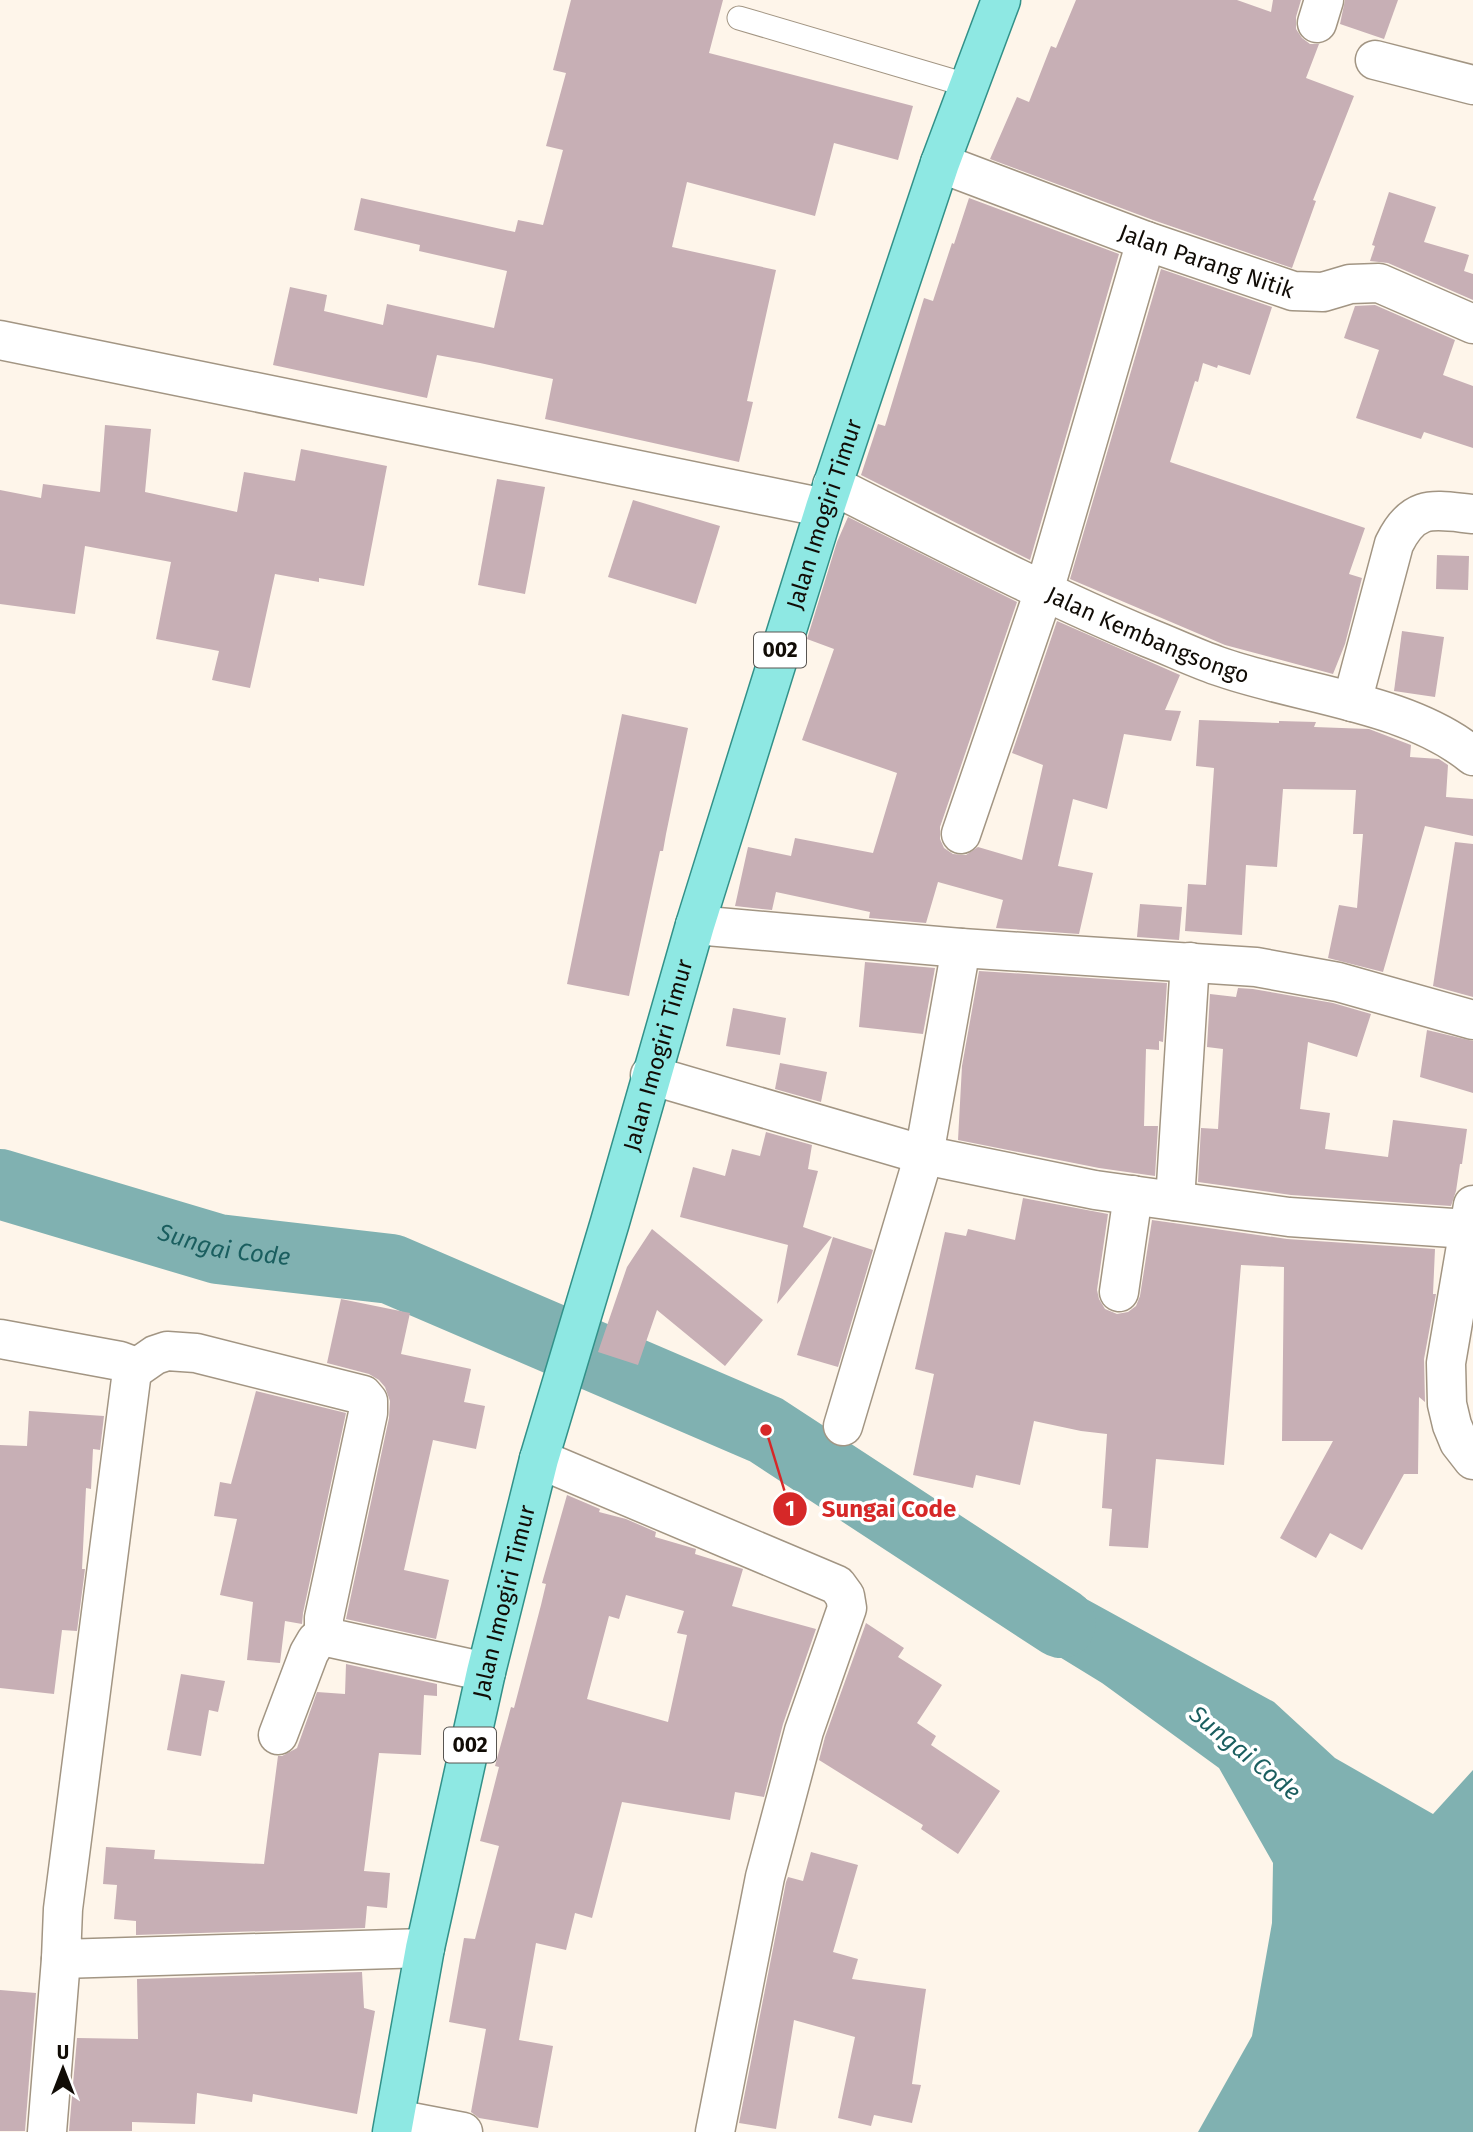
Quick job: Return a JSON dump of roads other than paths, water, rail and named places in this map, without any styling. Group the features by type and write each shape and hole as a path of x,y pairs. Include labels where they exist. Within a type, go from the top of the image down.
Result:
{"main road":[{"name":"Jalan Imogiri Timur","path":"393,2125 425,1948 486,1672 539,1459 695,925 829,497 940,163 1001,0"}],"street":[{"path":"1375,60 1473,85"},
{"name":"Jalan Parang Nitik","path":"940,163 1146,241 1293,291 1323,292 1350,284 1379,283 1473,324"},
{"path":"961,834 1044,591 1146,241"},
{"name":"Jalan Kembangsongo","path":"0,340 829,497 1219,667 1352,702 1413,722 1469,746"},
{"path":"1352,702 1394,544 1402,526 1427,511 1473,514"},
{"path":"695,925 961,948 1256,967 1338,982 1473,1020"},
{"path":"843,1426 924,1154 961,948"},
{"path":"1175,1201 1190,962"},
{"path":"650,1075 924,1154 1096,1190 1289,1217 1470,1217 1446,1363 1447,1404 1452,1425 1459,1442 1473,1460"},
{"path":"1119,1292 1133,1195"},
{"path":"0,1339 120,1361 128,1364 131,1371 63,1909 47,2132"},
{"path":"131,1371 155,1355 167,1351 196,1353 354,1391 368,1401 368,1413 324,1618 324,1635"},
{"path":"539,1459 837,1585 845,1596 847,1608 804,1731 765,1877 715,2132"},
{"path":"324,1635 486,1672"},
{"path":"278,1735 309,1653 316,1641 324,1635"},
{"path":"61,1959 425,1948"},
{"path":"393,2125 463,2132"}],"lane":[{"path":"739,18 970,86"}],"water":[{"path":"1008,1556 1274,1702 1335,1758 1433,1814 1473,1770 1473,2132 1198,2132 1252,2036 1272,1923 1273,1863 1219,1768 1102,1683 947,1588"}],"waterway":[{"name":"Sungai Code","path":"0,1184 218,1249 391,1269 766,1430 1061,1623"}],"place":[{"name":"Sungai Code","path":"766,1430"}]}
